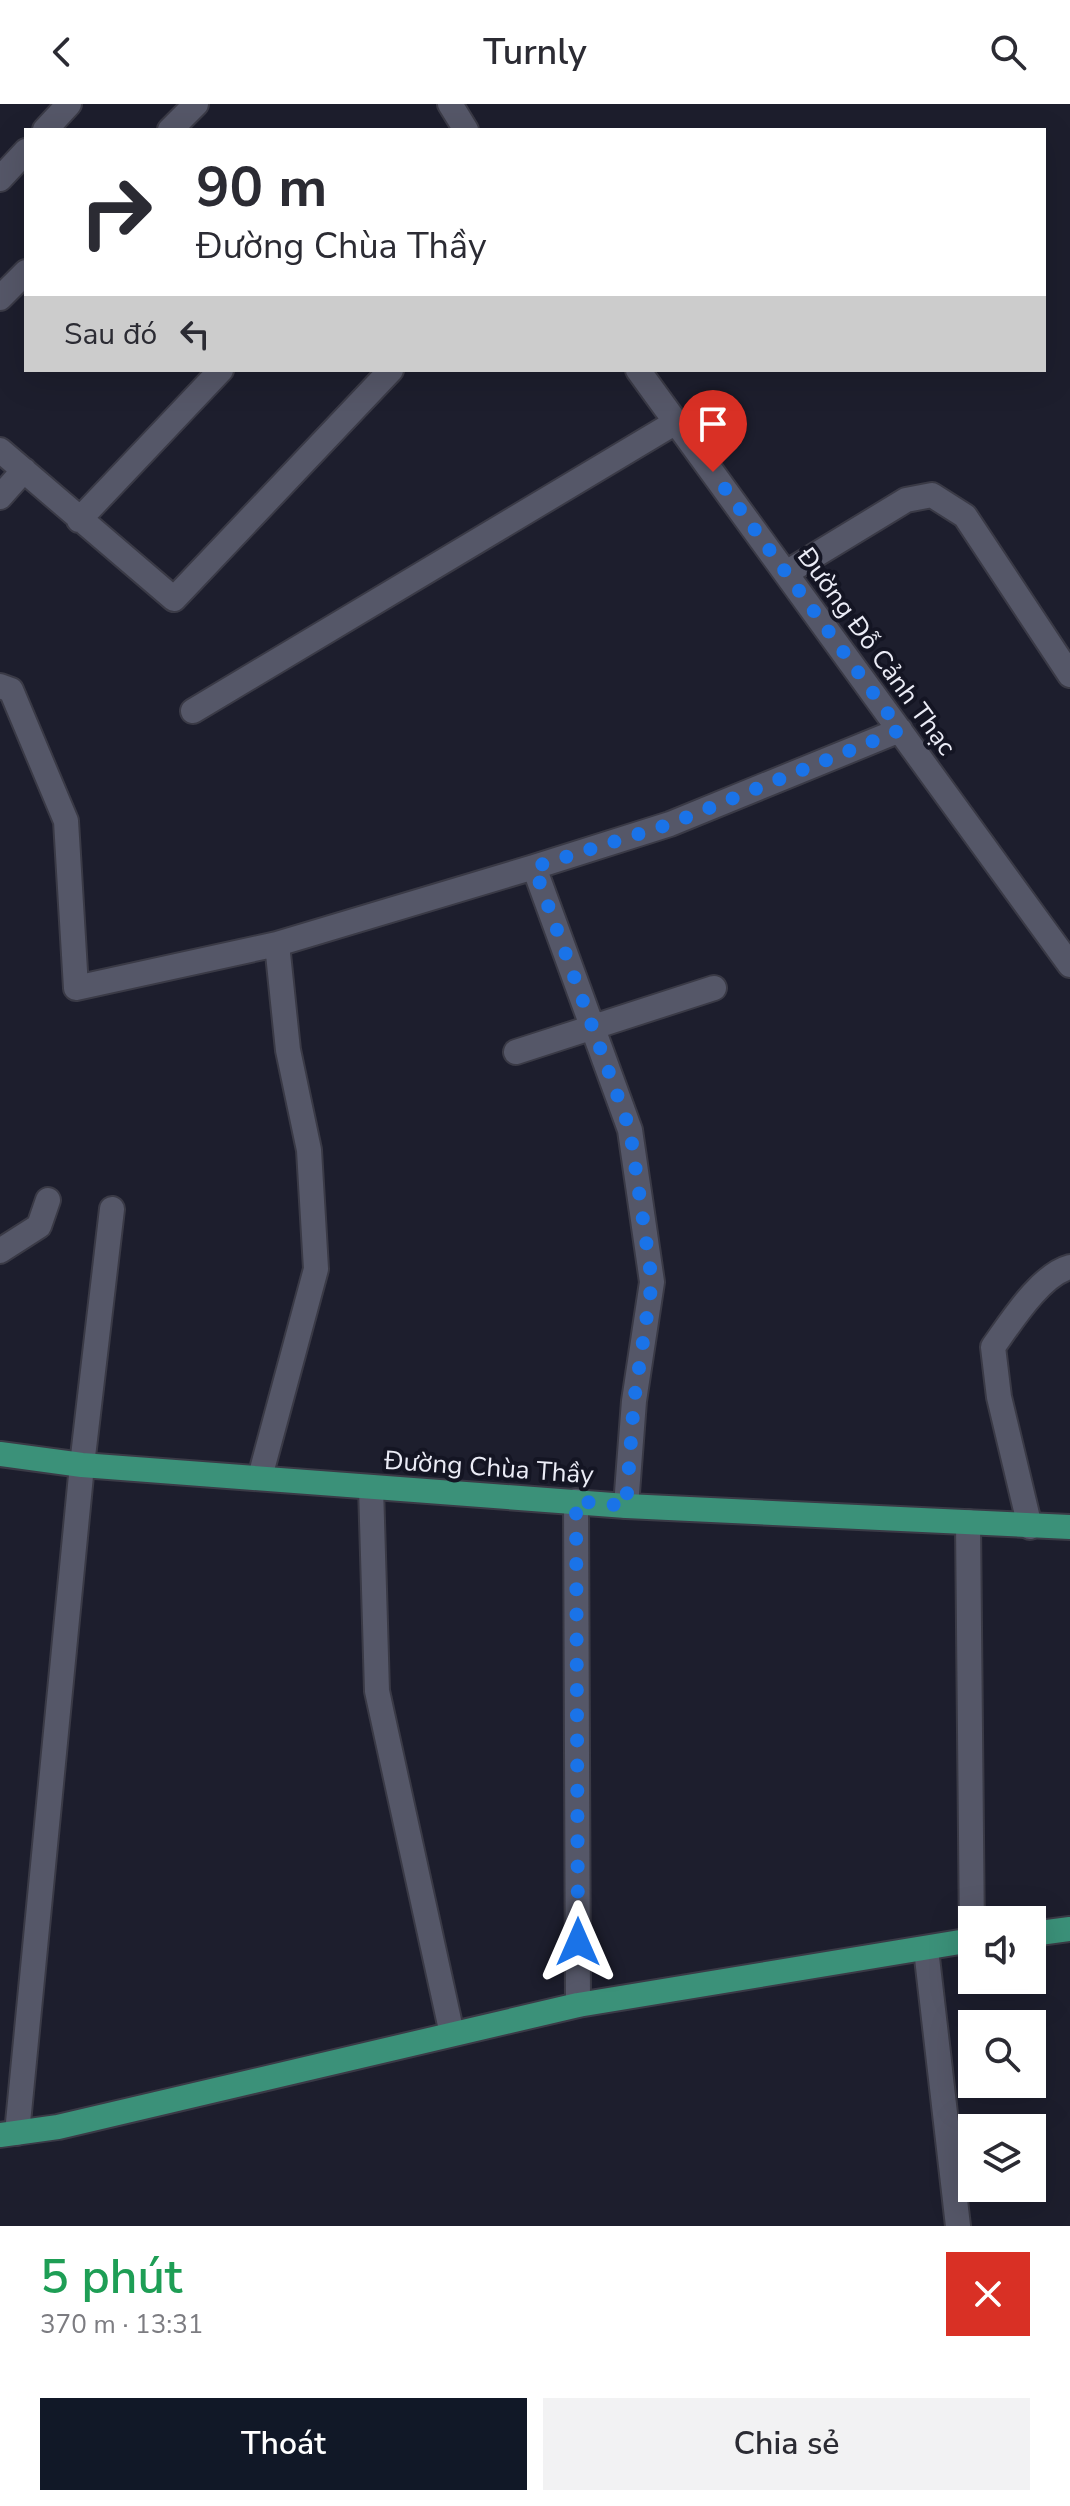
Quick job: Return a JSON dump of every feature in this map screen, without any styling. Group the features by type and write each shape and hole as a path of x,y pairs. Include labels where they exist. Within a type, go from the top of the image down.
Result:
{"main road":[{"name":"Đường Chùa Thầy","path":"0,1454 82,1465 626,1506 1070,1527"},
{"path":"1046,1932 1070,1929"},
{"path":"8,2134 73,2124 578,2005 958,1943"}],"street":[{"path":"47,128 69,104"},
{"path":"172,128 196,104"},
{"path":"0,179 24,153"},
{"path":"0,298 24,274"},
{"path":"79,520 219,372"},
{"path":"0,450 174,599 389,372"},
{"name":"Đường Đỗ Cảnh Thạc","path":"639,372 1070,965"},
{"path":"193,711 676,422"},
{"path":"0,497 24,470"},
{"path":"786,573 906,500 932,495 965,516 1070,675"},
{"path":"0,686 11,690 66,821 76,988 277,944 534,867 670,824 900,730"},
{"path":"534,867 630,1130 652,1282 634,1401 626,1506"},
{"path":"260,1477 316,1269 309,1150 288,1050 277,944"},
{"path":"516,1052 714,988"},
{"path":"0,1251 39,1226 48,1200"},
{"path":"8,2134 112,1209"},
{"path":"1030,1527 999,1397 993,1347 1024,1304 1061,1269 1070,1267"},
{"path":"371,1487 377,1691 452,2034"},
{"path":"576,1501 578,2005"},
{"path":"968,1522 972,1906"},
{"path":"926,1949 958,2226"}],"route":[{"path":"578,1942 576,1501 626,1506 634,1401 652,1282 630,1130 534,867 670,824 900,730 713,472"}]}
